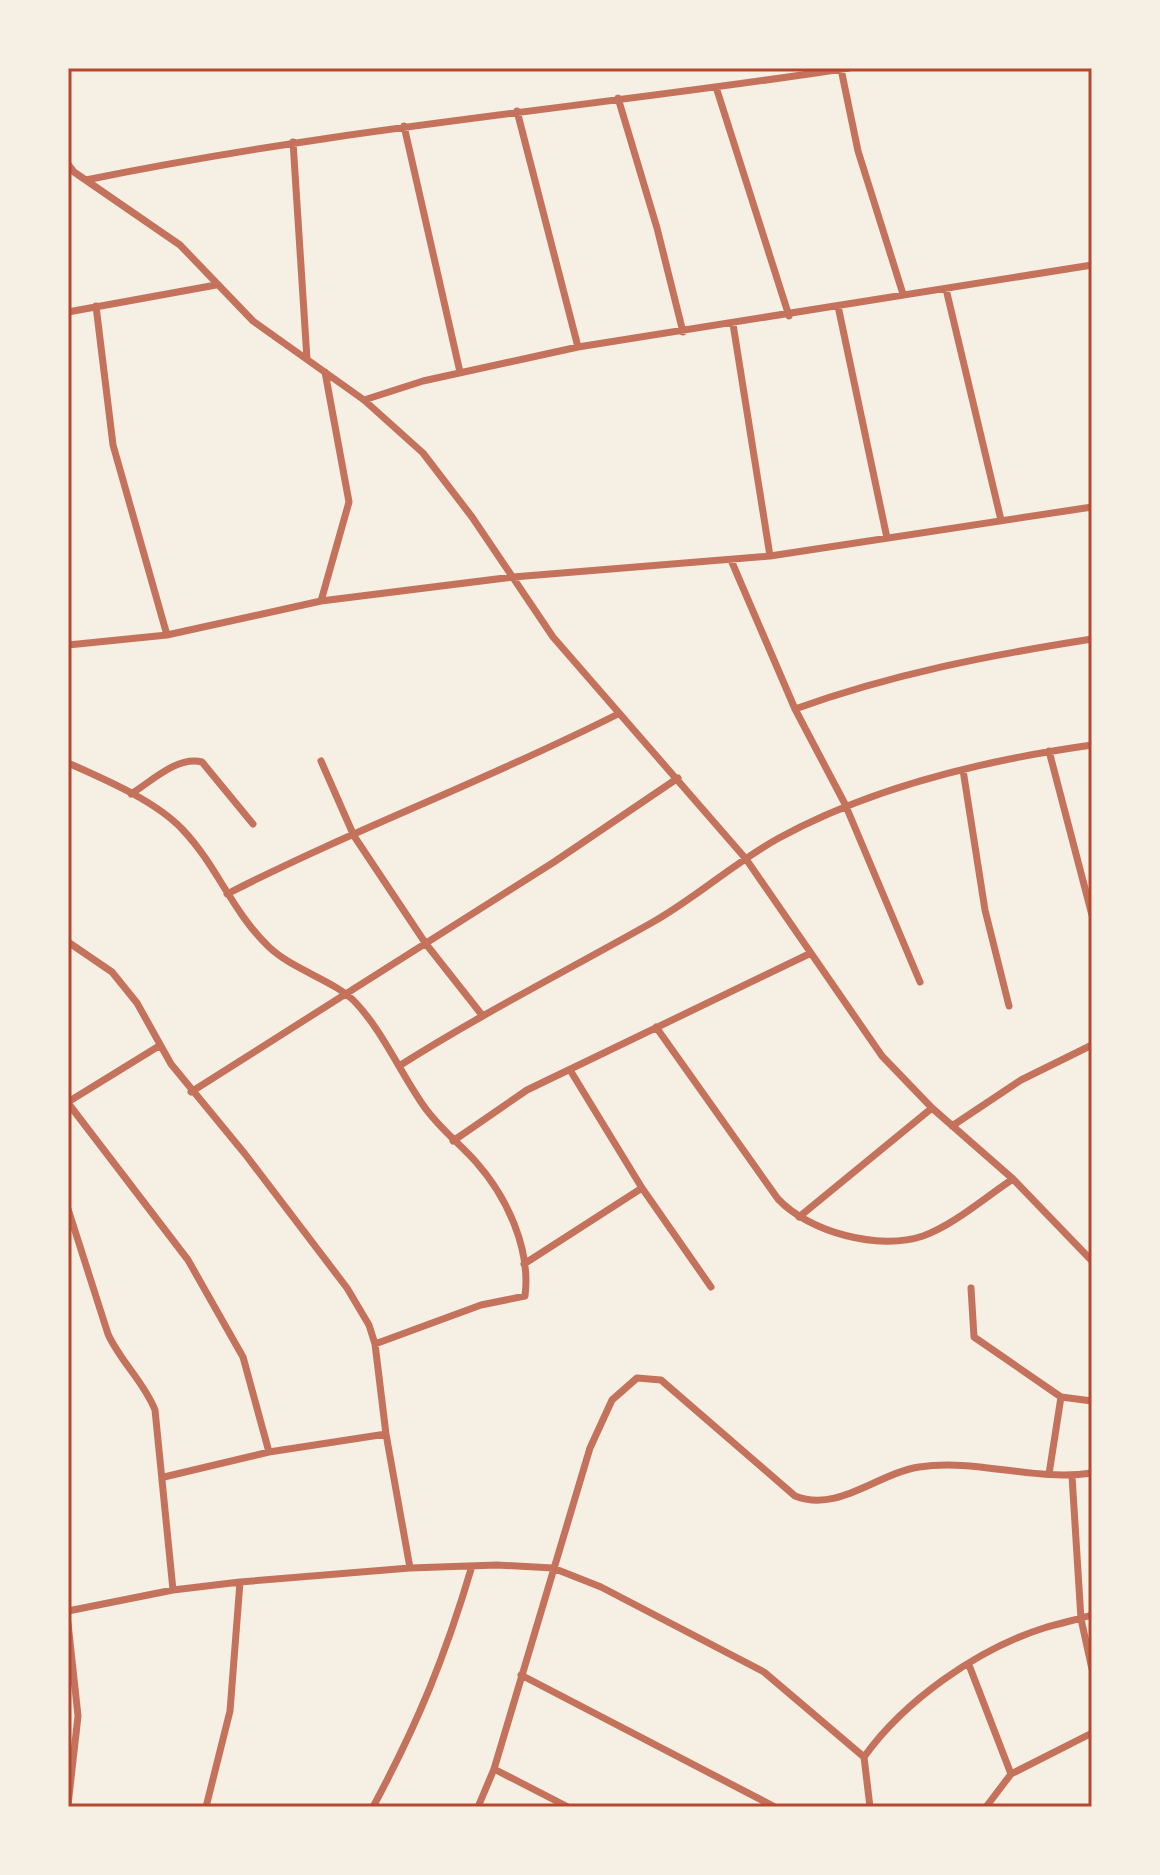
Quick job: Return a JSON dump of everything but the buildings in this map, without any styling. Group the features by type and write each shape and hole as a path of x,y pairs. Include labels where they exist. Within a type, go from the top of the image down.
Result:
{"street":[{"path":"86,180 293,142 716,87 811,71 845,69 858,151 903,294"},
{"path":"716,87 789,316"},
{"path":"618,98 657,228 683,332"},
{"path":"517,111 578,347"},
{"path":"404,126 460,372"},
{"path":"293,142 307,359"},
{"path":"68,164 71,173 86,180 180,245 253,321 364,400 423,453 553,637 746,859 882,1056 932,1108 1013,1179 1092,1261"},
{"path":"364,400 460,372 578,347 789,316 903,294 1092,265"},
{"path":"68,312 216,285"},
{"path":"946,289 1001,520"},
{"path":"96,306 113,445 167,635"},
{"path":"838,306 887,538"},
{"path":"733,324 770,556"},
{"path":"321,601 349,502 325,372"},
{"path":"68,634 71,646 167,635 321,601 513,577 770,556 1092,507"},
{"path":"731,560 795,709 845,804 920,982"},
{"path":"795,709 886,680 959,662 1092,639"},
{"path":"227,894 305,854 354,836 542,753 618,714"},
{"path":"399,1066 482,1015 686,903 746,859 845,804 963,770 1092,745"},
{"path":"1049,751 1092,915"},
{"path":"131,794 192,759 202,762 253,824"},
{"path":"321,761 354,836 426,944 482,1015"},
{"path":"68,763 131,794 182,828 236,911 270,949 357,1003 424,1106 494,1185 517,1231 526,1291 522,1299 481,1305 375,1344"},
{"path":"963,770 985,910 1009,1006"},
{"path":"191,1092 426,944 678,778"},
{"path":"68,942 112,972 137,1003 159,1046 191,1092 245,1154 347,1288 375,1344 386,1434 410,1568"},
{"path":"453,1141 527,1090 809,954"},
{"path":"656,1027 778,1199 799,1217 832,1232 861,1238 898,1240 921,1237 1013,1179"},
{"path":"952,1126 1021,1080 1092,1045"},
{"path":"159,1046 68,1103 188,1260 243,1357 269,1452"},
{"path":"570,1070 642,1188 711,1287"},
{"path":"799,1217 932,1108"},
{"path":"524,1264 642,1188"},
{"path":"68,1209 112,1342 148,1393 155,1410 173,1590"},
{"path":"971,1288 974,1337 1061,1397 1092,1401"},
{"path":"478,1807 494,1769 590,1448 612,1400 637,1378 661,1380 795,1496 808,1501 854,1492 917,1467 957,1465 1072,1476 1092,1473"},
{"path":"1049,1474 1061,1397"},
{"path":"164,1477 269,1452 386,1434"},
{"path":"1072,1476 1081,1619 1092,1669"},
{"path":"373,1807 423,1711 447,1651 472,1566"},
{"path":"68,1611 173,1590 240,1582 410,1568 553,1568 601,1587 764,1672 864,1757 870,1807"},
{"path":"206,1807 230,1711 240,1582"},
{"path":"864,1757 898,1718 969,1665 997,1648 1042,1628 1092,1615"},
{"path":"68,1623 78,1716 68,1805"},
{"path":"969,1665 1011,1774"},
{"path":"521,1675 775,1807"},
{"path":"986,1807 1011,1774 1092,1733"},
{"path":"494,1769 568,1807"}]}
